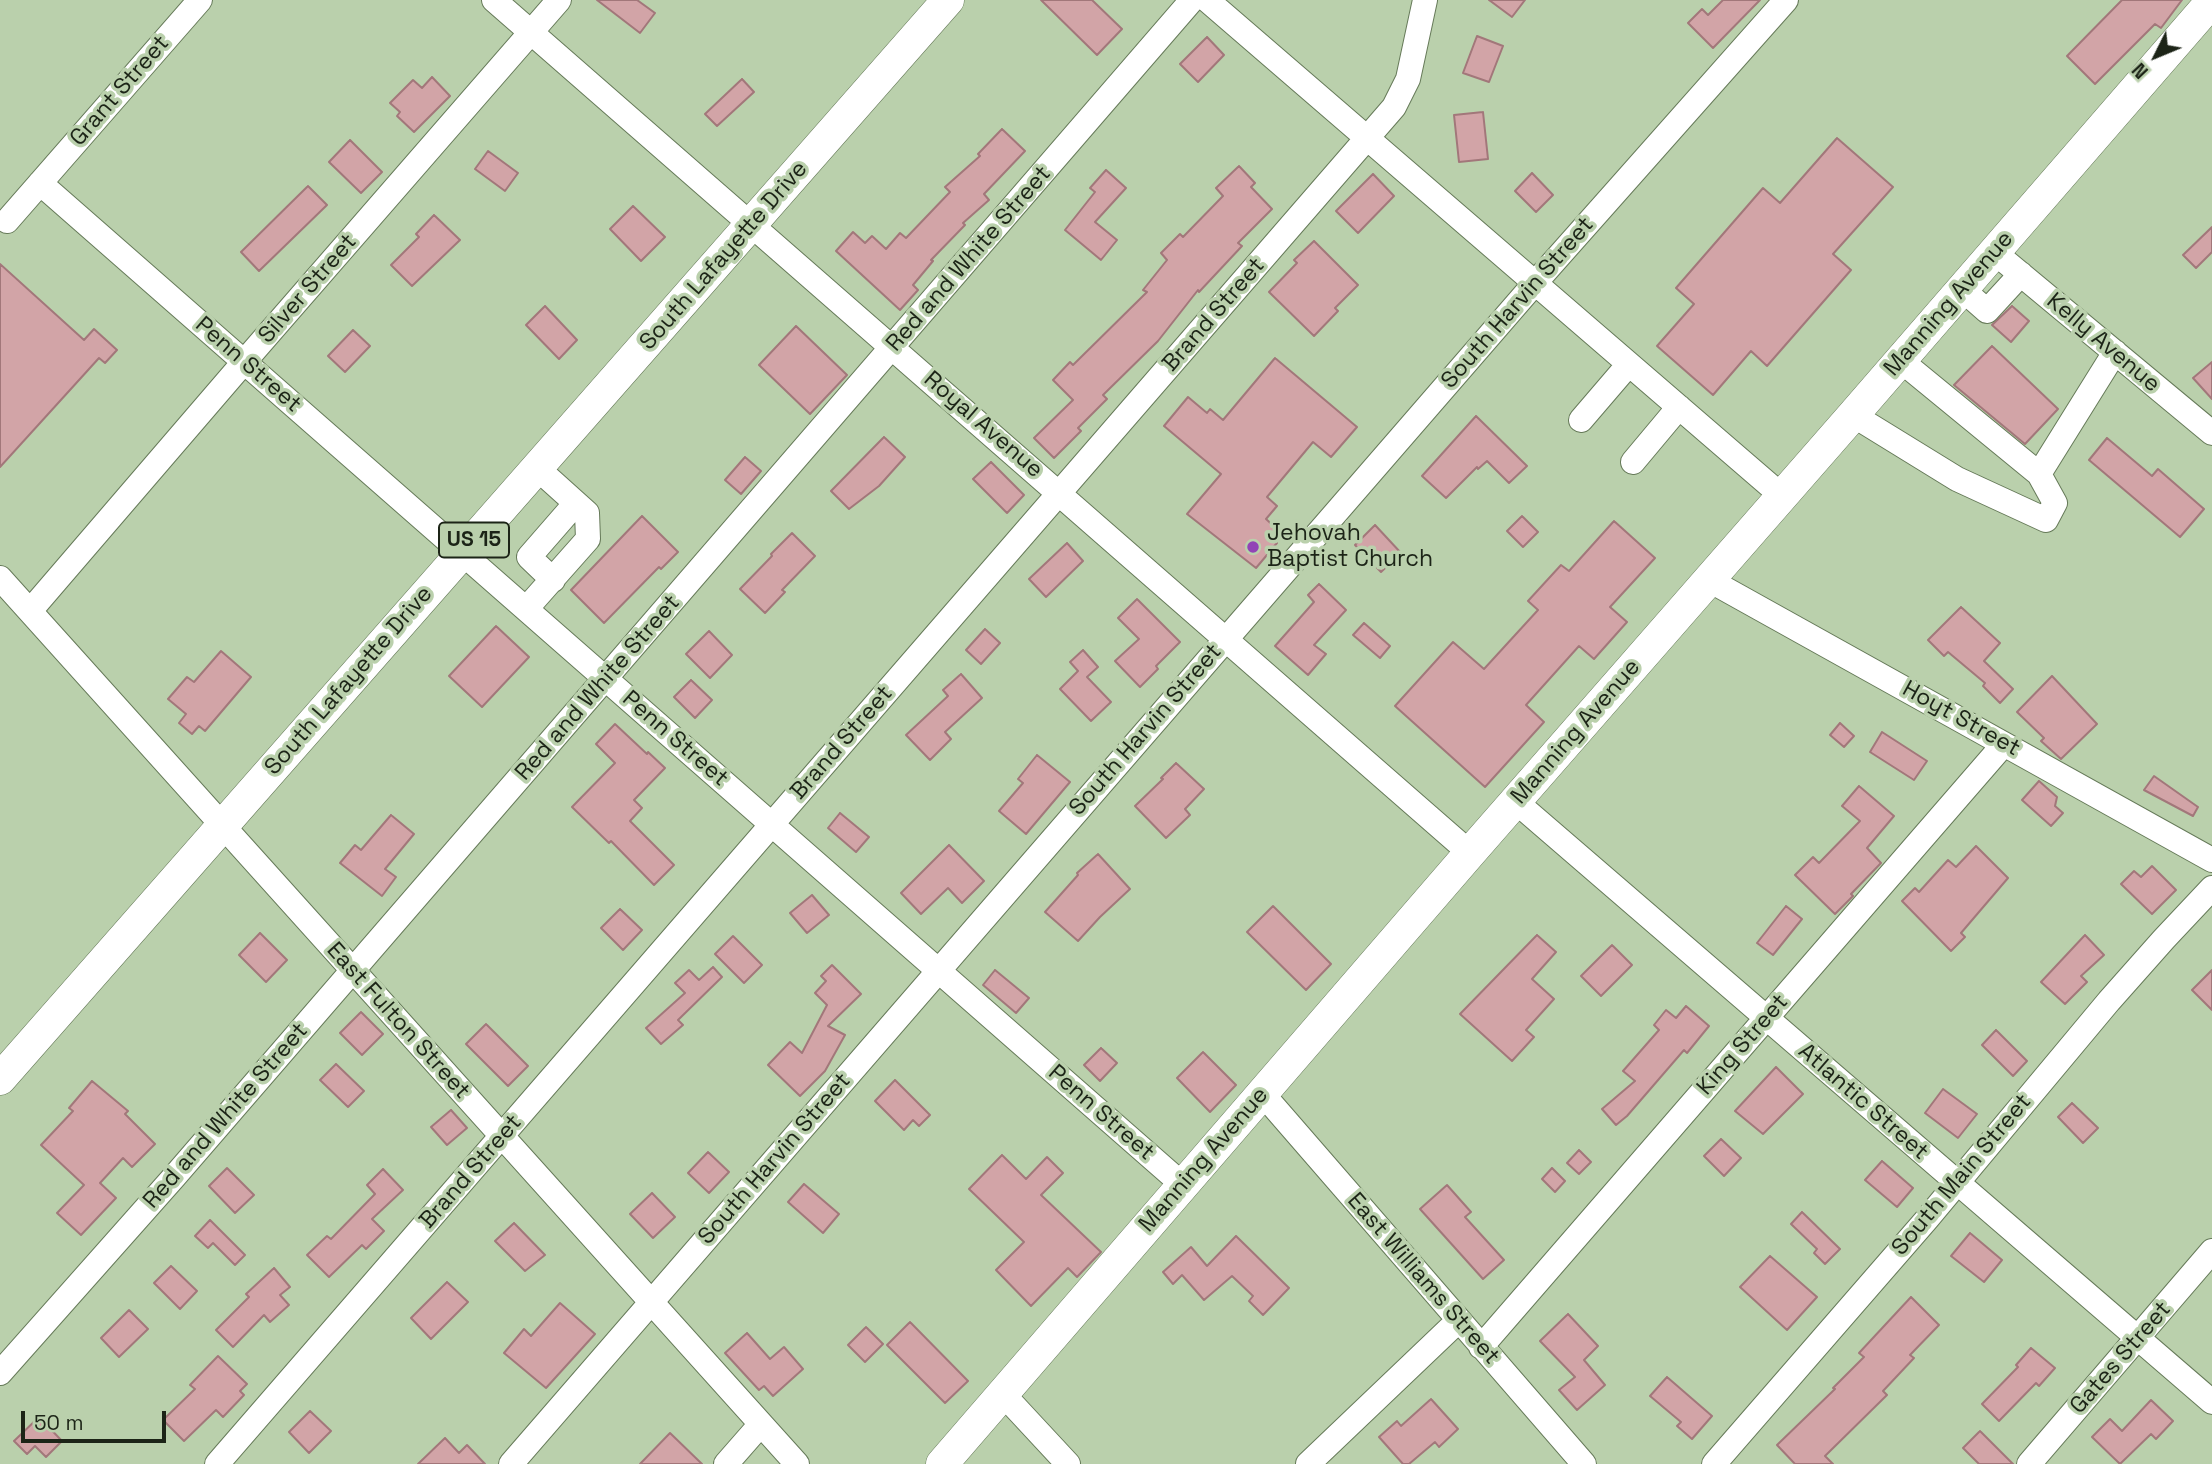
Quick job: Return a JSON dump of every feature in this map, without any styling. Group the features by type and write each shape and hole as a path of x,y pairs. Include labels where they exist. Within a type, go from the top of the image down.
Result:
{"main road":[{"name":"South Lafayette Drive","path":"0,1079 948,0"},
{"name":"Manning Avenue","path":"942,1464 1470,852 2212,1"}],"street":[{"name":"Grant Street","path":"7,220 200,0"},
{"name":"Royal Avenue","path":"494,0 1470,852"},
{"name":"Silver Street","path":"30,611 559,0"},
{"name":"Red and White Street","path":"0,1373 174,1177 1192,0"},
{"path":"1207,0 1782,496"},
{"name":"Brand Street","path":"217,1464 1394,107 1408,79 1425,0"},
{"name":"South Harvin Street","path":"510,1464 1535,283 1786,0"},
{"name":"Penn Street","path":"40,183 1183,1185"},
{"name":"Kelly Avenue","path":"1994,252 2212,433"},
{"path":"1962,289 1987,311 2021,274"},
{"path":"2039,474 2115,352"},
{"path":"1853,415 1957,480 2046,520 2055,503 2039,474 1900,360"},
{"path":"1581,420 1629,364"},
{"path":"1633,462 1679,408"},
{"path":"526,608 588,539 587,513 537,468"},
{"path":"553,580 529,557 576,503"},
{"name":"East Fulton Street","path":"0,578 797,1464"},
{"name":"Hoyt Street","path":"1709,580 2212,860"},
{"name":"King Street","path":"1481,1347 2004,744"},
{"name":"Atlantic Street","path":"1515,801 2212,1402"},
{"name":"South Main Street","path":"1714,1464 1957,1183 2109,1001 2212,888"},
{"name":"East Williams Street","path":"1262,1093 1584,1464"},
{"name":"Gates Street","path":"2029,1464 2212,1251"},
{"path":"1308,1464 1459,1320"},
{"path":"1003,1394 1068,1464"},
{"path":"726,1464 761,1424"}],"building":[{"path":"597,0 637,0 655,13 640,33"},
{"path":"1041,0 1092,0 1122,29 1097,55"},
{"path":"1489,0 1525,0 1512,17"},
{"path":"1723,0 1760,0 1713,48 1688,23 1702,9 1708,15"},
{"path":"2122,0 2182,0 2161,28 2155,24 2095,84 2067,56"},
{"path":"1477,36 1503,46 1489,82 1463,73"},
{"path":"1207,37 1224,55 1198,82 1180,64"},
{"path":"432,77 450,96 414,132 397,116 400,112 390,103 413,80 422,88"},
{"path":"742,79 754,92 717,126 705,114"},
{"path":"1483,112 1488,159 1459,162 1454,115"},
{"path":"1002,129 1025,151 984,194 989,200 963,223 965,225 931,260 933,261 913,285 918,290 900,310 836,251 853,232 865,243 872,236 886,249 900,233 906,238 950,192 945,187 980,156 978,154"},
{"path":"1837,138 1893,187 1833,254 1851,270 1767,366 1751,351 1713,395 1657,346 1694,304 1676,288 1763,188 1780,203"},
{"path":"350,140 382,172 361,193 329,162"},
{"path":"488,151 518,173 505,191 475,169"},
{"path":"1239,166 1255,183 1251,187 1272,209 1238,243 1242,246 1199,292 1198,290 1158,341 1103,395 1107,399 1078,428 1081,431 1054,458 1034,438 1073,400 1053,380 1070,362 1073,365 1147,292 1143,290 1167,260 1161,253 1180,234 1183,237 1223,196 1216,188"},
{"path":"1106,170 1126,188 1095,222 1117,240 1101,260 1065,230 1095,192 1090,188"},
{"path":"1532,173 1553,195 1536,212 1515,191"},
{"path":"1373,174 1394,196 1358,233 1336,211"},
{"path":"308,186 327,205 259,271 241,252"},
{"path":"633,206 665,237 641,261 610,229"},
{"path":"434,215 460,240 412,286 391,265 419,237 416,234"},
{"path":"2212,227 2212,252 2196,268 2183,255"},
{"path":"1314,241 1358,285 1335,308 1338,311 1314,336 1269,292 1297,263 1294,260"},
{"path":"0,264 84,340 94,329 117,350 105,363 99,358 0,467"},
{"path":"545,306 577,340 559,359 526,325"},
{"path":"2012,306 2029,321 2011,342 1992,325"},
{"path":"796,326 847,375 810,414 759,365"},
{"path":"353,330 370,346 345,372 328,356"},
{"path":"1992,346 2058,409 2025,444 1954,385"},
{"path":"1275,358 1357,427 1331,457 1313,442 1267,497 1277,506 1266,519 1278,530 1271,539 1277,543 1256,568 1187,514 1221,474 1164,426 1188,397 1207,413 1210,409 1223,420"},
{"path":"2212,362 2212,399 2193,378"},
{"path":"1476,416 1527,466 1509,483 1487,461 1478,469 1477,467 1446,498 1422,476"},
{"path":"884,437 905,457 879,486 849,509 831,491"},
{"path":"2107,438 2152,476 2158,469 2204,509 2180,537 2089,460"},
{"path":"745,457 761,471 741,494 725,480"},
{"path":"991,462 1024,495 1007,513 973,479"},
{"path":"642,516 678,552 661,569 659,567 604,623 571,590"},
{"path":"1522,516 1538,532 1523,547 1507,531"},
{"path":"1614,521 1655,558 1610,607 1627,622 1594,659 1579,646 1526,705 1544,722 1485,787 1395,706 1453,642 1484,669 1538,610 1528,601 1561,565 1569,571"},
{"path":"1375,525 1401,553 1381,572 1355,545"},
{"path":"792,533 815,556 782,590 785,592 765,613 740,589"},
{"path":"1067,543 1083,561 1046,597 1029,579"},
{"path":"1319,584 1346,610 1314,645 1326,654 1308,675 1275,646 1314,602 1308,595"},
{"path":"1137,599 1180,642 1140,687 1115,661 1139,639 1118,618"},
{"path":"1961,607 2000,643 1984,661 2013,689 2000,703 1983,686 1985,683 1948,652 1944,656 1928,640"},
{"path":"1364,623 1390,646 1380,658 1353,635"},
{"path":"496,626 529,657 482,707 449,676"},
{"path":"985,629 1000,643 981,664 966,650"},
{"path":"709,631 732,655 710,678 686,654"},
{"path":"1083,650 1098,667 1087,677 1111,702 1091,721 1060,689 1078,671 1070,662"},
{"path":"221,651 251,677 205,731 199,726 192,734 179,723 186,714 168,699 187,677 194,682"},
{"path":"961,674 982,698 945,732 951,739 930,760 906,735 948,696 943,690"},
{"path":"2052,676 2097,724 2061,759 2041,741 2044,738 2017,712"},
{"path":"691,680 712,700 695,718 674,697"},
{"path":"1840,723 1854,736 1844,747 1830,735"},
{"path":"615,724 665,768 634,800 642,808 630,821 674,865 654,885 611,841 609,843 572,807 615,763 596,744"},
{"path":"1882,732 1927,761 1914,780 1870,752"},
{"path":"1037,755 1070,782 1026,834 999,811 1023,783 1018,779"},
{"path":"1176,763 1204,789 1185,809 1190,815 1166,838 1135,806"},
{"path":"2154,776 2198,807 2193,816 2144,790"},
{"path":"2039,781 2057,797 2055,806 2063,813 2051,826 2022,800"},
{"path":"1859,786 1894,816 1867,848 1881,863 1835,914 1795,875 1813,857 1819,863 1860,821 1842,806"},
{"path":"840,813 869,837 856,852 828,828"},
{"path":"391,815 414,834 385,869 396,877 382,896 340,863 355,845 361,850"},
{"path":"949,845 984,881 962,903 948,888 921,914 901,893"},
{"path":"1976,846 2008,878 1961,933 1965,937 1951,951 1902,901 1915,888 1919,892 1948,860 1956,867"},
{"path":"1098,854 1130,889 1078,941 1045,912 1077,873"},
{"path":"2152,866 2176,890 2152,914 2121,884 2134,871 2141,877"},
{"path":"812,895 829,915 807,933 790,913"},
{"path":"1273,906 1331,964 1306,990 1247,932"},
{"path":"1786,906 1802,919 1773,955 1757,943"},
{"path":"620,909 642,930 623,950 601,928"},
{"path":"260,933 287,960 266,982 239,955"},
{"path":"1537,935 1556,952 1532,979 1554,999 1526,1030 1534,1037 1512,1061 1460,1014"},
{"path":"2085,935 2104,955 2081,976 2087,982 2065,1004 2041,982"},
{"path":"733,936 762,965 744,983 715,954"},
{"path":"1612,945 1632,965 1601,996 1581,976"},
{"path":"832,965 861,994 828,1026 845,1035 825,1071 800,1096 768,1065 790,1042 802,1053 827,1005 815,993 826,981 821,976"},
{"path":"713,967 722,977 678,1020 683,1025 661,1044 646,1028 685,993 675,983 689,970 699,980"},
{"path":"995,970 1029,998 1016,1013 983,985"},
{"path":"2212,970 2212,1010 2192,990"},
{"path":"1686,1006 1709,1026 1687,1053 1684,1050 1627,1116 1616,1125 1602,1109 1635,1081 1623,1071 1659,1030 1654,1025 1666,1010 1676,1018"},
{"path":"361,1012 383,1034 362,1055 340,1033"},
{"path":"486,1024 528,1066 508,1086 466,1044"},
{"path":"1996,1030 2027,1061 2013,1076 1982,1045"},
{"path":"1101,1048 1117,1063 1100,1081 1084,1065"},
{"path":"1203,1052 1236,1085 1210,1112 1177,1078"},
{"path":"336,1064 364,1091 348,1107 320,1080"},
{"path":"1776,1067 1803,1094 1763,1134 1735,1111"},
{"path":"895,1080 930,1115 919,1126 913,1120 904,1130 875,1101"},
{"path":"92,1081 128,1111 125,1114 155,1144 132,1167 123,1158 100,1183 116,1198 81,1235 57,1213 84,1185 41,1145 73,1111 69,1108"},
{"path":"1943,1089 1977,1114 1958,1138 1925,1113"},
{"path":"2072,1103 2098,1128 2083,1143 2058,1117"},
{"path":"451,1110 467,1128 447,1145 431,1127"},
{"path":"1721,1139 1741,1158 1724,1176 1704,1156"},
{"path":"1579,1150 1591,1162 1579,1174 1567,1163"},
{"path":"708,1152 729,1172 709,1193 688,1173"},
{"path":"1002,1155 1026,1179 1047,1157 1063,1173 1041,1195 1101,1252 1077,1277 1068,1268 1031,1306 996,1270 1024,1242 969,1189"},
{"path":"1882,1161 1913,1188 1897,1207 1865,1180"},
{"path":"227,1168 254,1195 235,1213 209,1186"},
{"path":"1552,1168 1565,1181 1555,1192 1542,1179"},
{"path":"383,1169 403,1190 372,1219 384,1231 366,1249 362,1245 329,1277 307,1255 327,1236 331,1239 375,1194 367,1185"},
{"path":"804,1184 839,1214 823,1233 788,1202"},
{"path":"1447,1185 1471,1212 1465,1217 1504,1260 1483,1279 1420,1209"},
{"path":"652,1193 675,1217 653,1238 630,1214"},
{"path":"1802,1212 1840,1249 1825,1264 1814,1253 1817,1249 1791,1224"},
{"path":"210,1220 245,1255 235,1265 213,1243 208,1248 195,1236"},
{"path":"514,1223 545,1255 525,1271 495,1241"},
{"path":"1970,1233 2002,1260 1984,1282 1951,1256"},
{"path":"1236,1236 1289,1288 1263,1315 1249,1301 1253,1296 1232,1276 1204,1300 1182,1275 1173,1284 1163,1272 1191,1247 1207,1266"},
{"path":"1770,1256 1817,1297 1787,1330 1740,1287"},
{"path":"171,1266 197,1291 180,1309 154,1283"},
{"path":"274,1268 290,1287 280,1295 289,1305 270,1322 264,1315 233,1347 216,1330 249,1297 246,1294"},
{"path":"447,1282 468,1302 431,1339 411,1318"},
{"path":"1911,1297 1939,1325 1910,1355 1914,1358 1883,1391 1887,1395 1825,1456 1833,1464 1795,1464 1777,1445 1864,1357 1859,1353"},
{"path":"560,1303 595,1334 546,1388 504,1353 524,1329 531,1336"},
{"path":"129,1310 148,1329 119,1357 101,1338"},
{"path":"1568,1314 1598,1346 1584,1360 1605,1385 1577,1410 1559,1390 1575,1377 1540,1341"},
{"path":"910,1322 968,1381 945,1403 887,1345"},
{"path":"866,1327 883,1344 865,1362 848,1345"},
{"path":"747,1333 770,1359 784,1347 803,1369 773,1396 764,1386 759,1390 725,1353"},
{"path":"2031,1348 2055,1368 2039,1386 2036,1383 1999,1421 1982,1404 2018,1367 2016,1365"},
{"path":"218,1356 247,1384 240,1391 244,1395 223,1417 216,1410 184,1441 163,1420 195,1389 190,1385"},
{"path":"1667,1377 1712,1416 1692,1439 1677,1426 1681,1422 1650,1396"},
{"path":"1431,1399 1458,1429 1439,1447 1435,1442 1409,1464 1403,1464 1379,1437 1397,1421 1401,1426"},
{"path":"2151,1400 2173,1421 2156,1439 2151,1434 2120,1464 2092,1437 2110,1419 2122,1431"},
{"path":"310,1411 331,1431 309,1453 289,1432"},
{"path":"39,1417 62,1441 46,1457 35,1446 27,1454 14,1441"},
{"path":"1980,1431 2013,1464 1979,1464 1963,1448"},
{"path":"670,1433 702,1464 640,1464"},
{"path":"445,1438 459,1453 467,1445 485,1464 418,1464"}],"place":[{"name":"Jehovah Baptist Church","path":"1253,547"}]}
